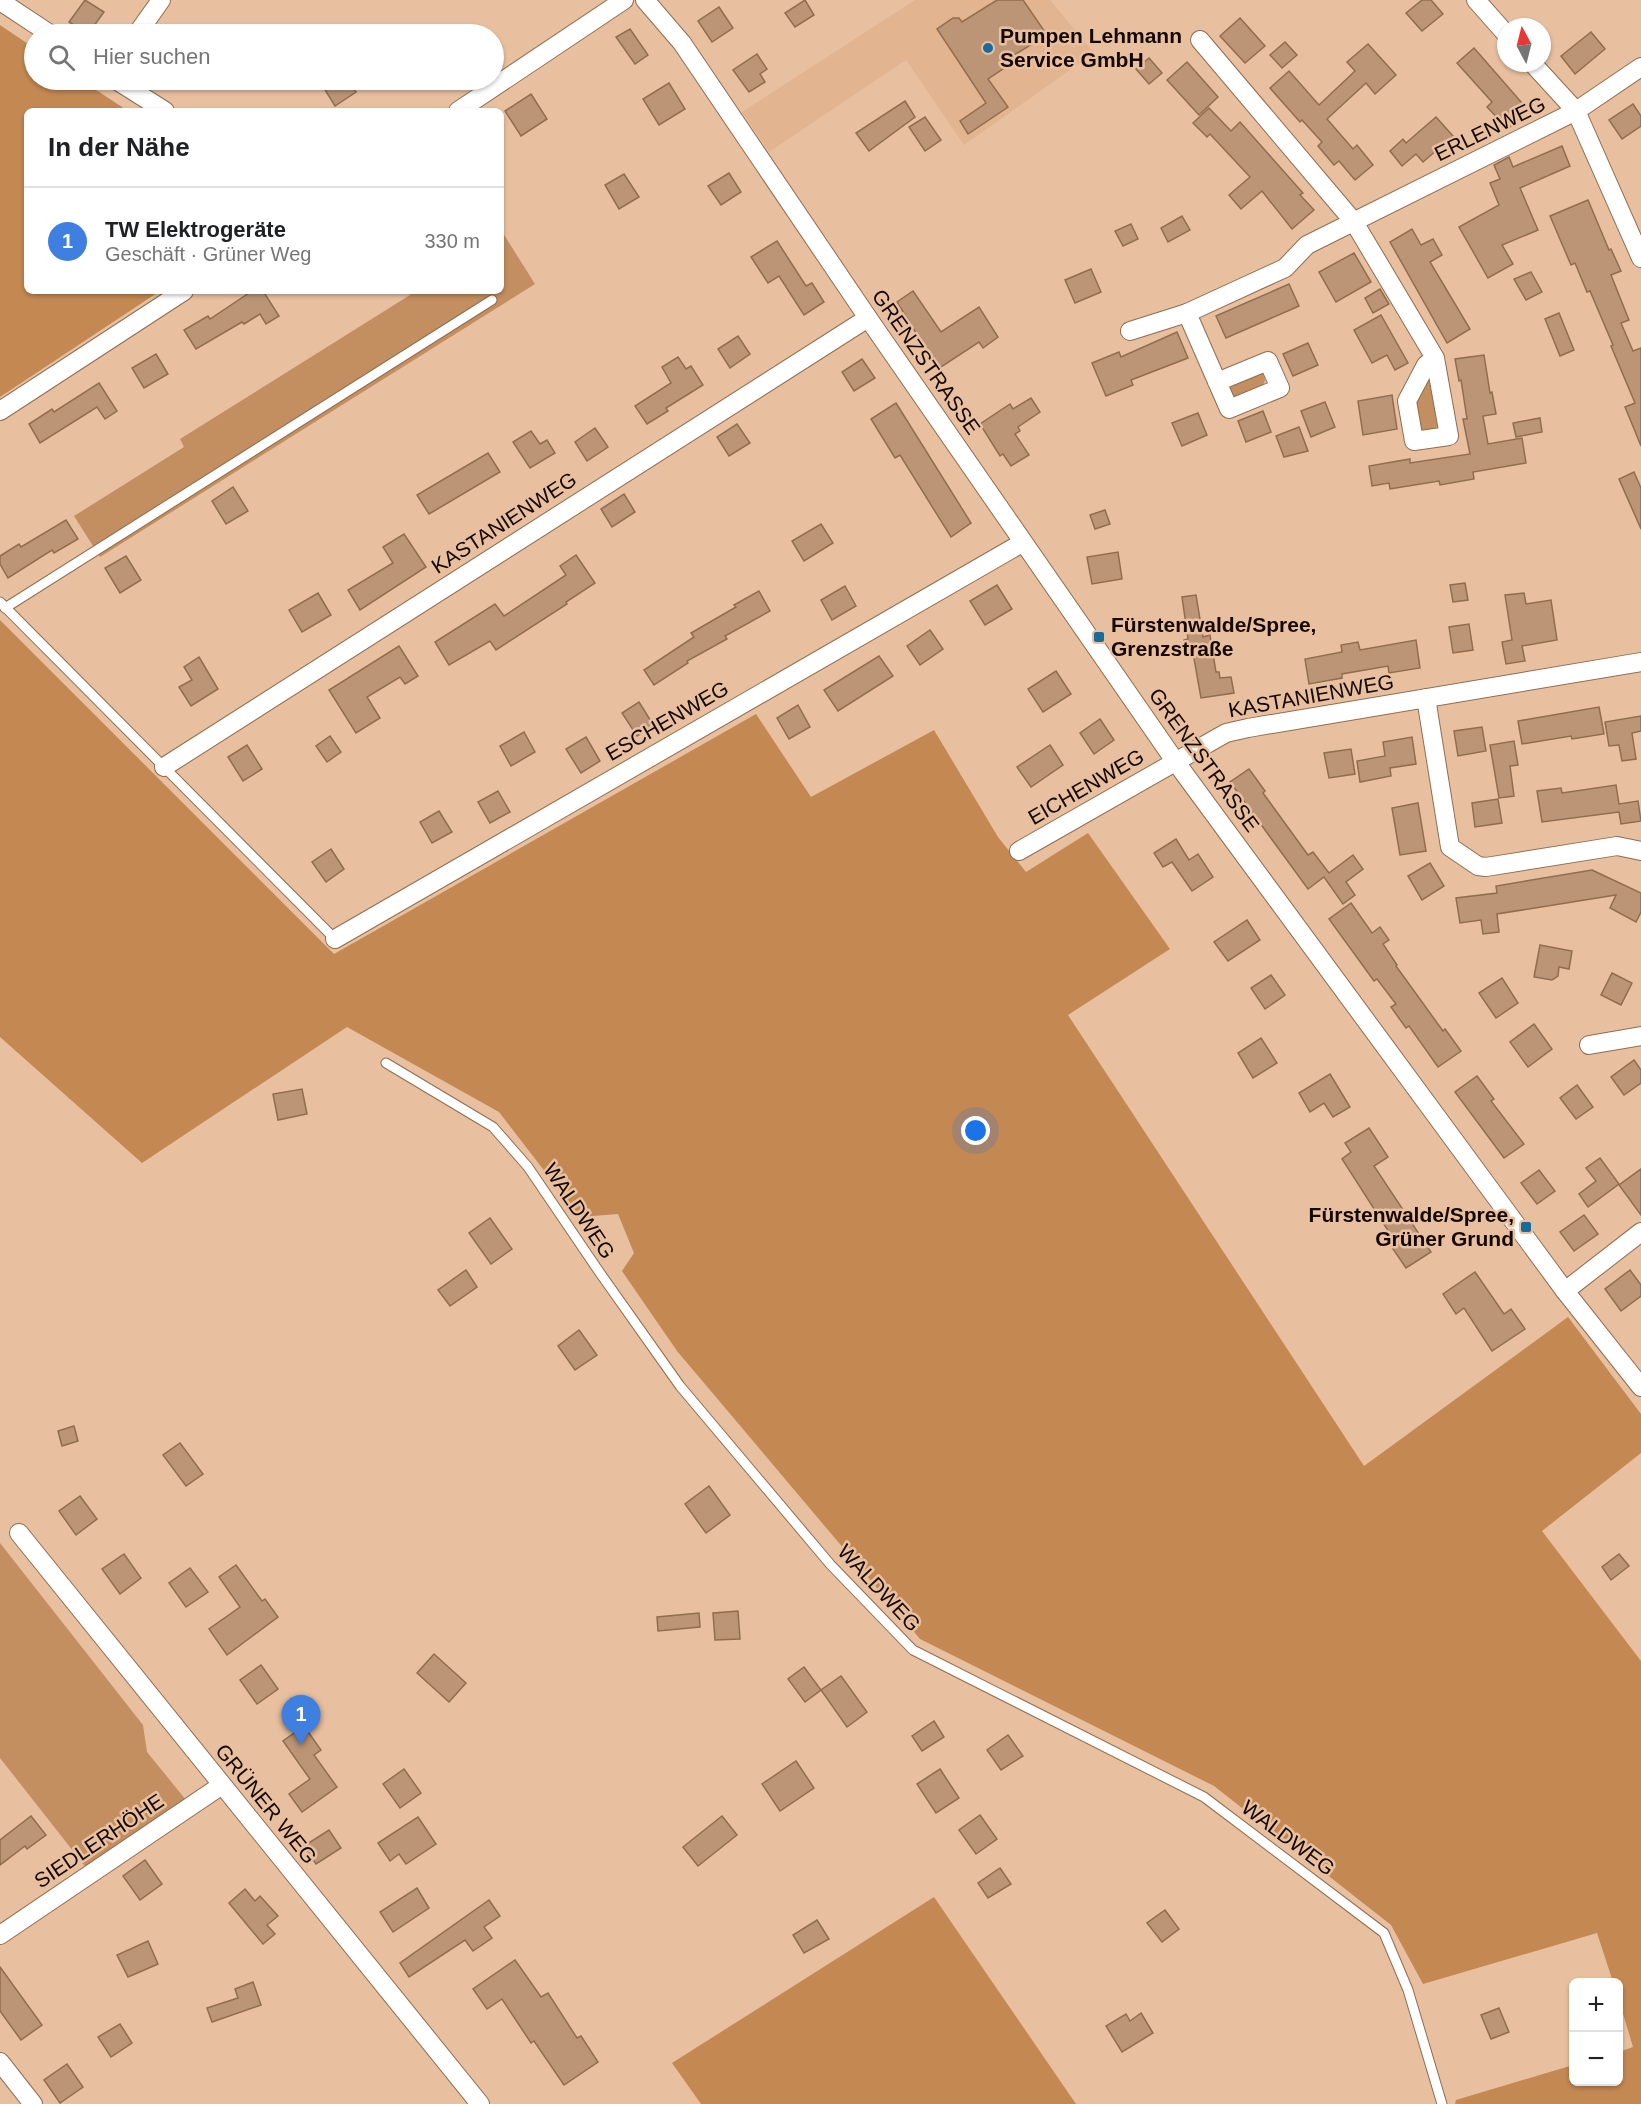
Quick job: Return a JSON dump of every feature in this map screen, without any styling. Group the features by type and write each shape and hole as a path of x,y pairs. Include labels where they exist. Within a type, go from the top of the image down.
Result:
{"street":[{"path":"144,24 161,0"},
{"path":"504,80 624,0"},
{"name":"GRENZSTRASSE","path":"645,0 682,43 1022,543 1175,761 1565,1291 1641,1387"},
{"path":"1476,0 1497,24"},
{"path":"0,1 35,24"},
{"path":"1200,40 1354,222 1435,358"},
{"name":"ERLENWEG","path":"1130,331 1187,313 1285,268 1308,244 1576,111 1641,67"},
{"path":"1540,72 1576,111 1636,234 1641,258"},
{"path":"132,90 160,108"},
{"path":"462,108 489,90"},
{"path":"0,411 179,294"},
{"path":"1187,313 1217,382"},
{"name":"KASTANIENWEG","path":"164,767 868,318"},
{"name":"ESCHENWEG","path":"335,939 1022,543"},
{"name":"KASTANIENWEG","path":"1175,761 1226,733 1237,730 1641,662"},
{"name":"KASTANIENWEG","path":"1426,698 1450,847 1478,866 1486,867 1617,846 1641,851"},
{"name":"EICHENWEG","path":"1019,851 1175,761"},
{"path":"1589,1045 1641,1036"},
{"path":"1565,1291 1641,1232"},
{"name":"GRÜNER WEG","path":"19,1533 480,2104"},
{"name":"SIEDLERHÖHE","path":"0,1935 222,1785"},
{"path":"0,2062 33,2104"}],"lane":[{"path":"335,939 3,605 492,300"},
{"name":"WALDWEG","path":"386,1063 493,1127 528,1167 680,1386 830,1564 913,1650 1204,1797 1384,1933 1408,1990 1442,2104"}],"shaded area":[{"path":"915,0 1050,0 1094,53 964,145 906,60 769,152 742,112"},
{"path":"0,25 24,41 24,90 96,90 123,108 24,108 24,294 155,294 0,397"},
{"path":"504,235 535,284 100,557 74,516 184,447 180,439 410,295 504,294"},
{"path":"1259,373 1263,374 1265,380 1263,386 1235,397 1230,396 1227,390 1229,385"},
{"path":"1429,375 1440,422 1433,432 1426,433 1417,426 1413,403"},
{"path":"0,620 334,954 756,714 811,797 934,730 998,837 1026,872 1088,833 1170,949 1068,1015 1364,1466 1568,1317 1641,1414 1641,1453 1542,1531 1641,1661 1641,2104 1455,2104 1456,2100 1569,2066 1569,2086 1623,2086 1623,2051 1633,2047 1623,2013 1623,1978 1612,1978 1597,1933 1423,1984 1391,1925 1214,1786 920,1639 677,1351 622,1271 634,1253 618,1214 580,1217 499,1112 347,1027 142,1163 0,1037"},
{"path":"0,1543 143,1725 147,1752 186,1800 88,1870 0,1758"},
{"path":"934,1897 1076,2104 701,2104 672,2063"}],"building":[{"path":"85,0 104,12 95,24 69,22"},
{"path":"805,0 814,15 795,27 785,13"},
{"name":"Pumpen Lehmann Service GmbH","path":"997,0 1023,0 1047,35 1006,60 1009,65 988,79 1008,107 968,134 960,121 986,103 937,29 953,18 959,18 962,22"},
{"path":"1422,0 1431,0 1443,14 1422,31 1406,13"},
{"path":"719,7 733,28 712,42 698,21"},
{"path":"1240,18 1265,46 1245,63 1220,36"},
{"path":"630,29 648,55 635,64 616,37"},
{"path":"1591,32 1605,49 1575,74 1561,56"},
{"path":"1285,42 1297,55 1282,68 1270,55"},
{"path":"1368,44 1396,75 1375,94 1366,83 1327,119 1353,149 1357,145 1373,165 1355,180 1339,161 1334,165 1318,146 1322,142 1302,120 1300,122 1270,88 1289,71 1319,105 1355,71 1347,62"},
{"path":"1474,48 1528,110 1508,129 1487,107 1492,102 1457,63"},
{"path":"757,54 767,69 760,74 765,82 749,92 733,70"},
{"path":"1149,58 1162,73 1149,84 1136,69"},
{"path":"1187,62 1218,97 1199,115 1167,80"},
{"path":"669,83 685,109 659,125 643,99"},
{"path":"325,90 355,90 356,92 335,106"},
{"path":"531,94 547,119 521,136 505,111"},
{"path":"905,101 915,117 869,151 856,133"},
{"path":"1633,104 1641,116 1641,126 1622,139 1609,120"},
{"path":"1209,108 1231,131 1240,122 1303,193 1300,195 1314,210 1292,229 1262,191 1241,209 1229,195 1250,177 1210,134 1207,137 1193,123"},
{"path":"925,117 941,140 925,151 909,127"},
{"path":"1436,117 1453,136 1423,162 1416,154 1402,166 1390,151 1403,139 1406,143"},
{"path":"1562,146 1570,166 1520,188 1538,230 1502,245 1513,264 1488,278 1459,227 1499,205 1490,183 1500,179 1494,165 1509,157 1513,167"},
{"path":"729,173 741,192 721,205 708,186"},
{"path":"624,174 639,197 619,209 605,185"},
{"path":"1588,200 1609,250 1611,249 1621,271 1611,275 1629,320 1621,323 1633,351 1641,348 1641,446 1625,407 1635,403 1611,346 1613,345 1590,291 1587,292 1575,263 1571,265 1550,216"},
{"path":"1182,216 1190,230 1168,242 1161,228"},
{"path":"1131,224 1138,239 1123,246 1115,231"},
{"path":"1412,229 1421,245 1433,239 1442,255 1430,262 1470,329 1447,343 1390,242"},
{"path":"777,241 806,286 812,283 824,302 804,315 779,276 768,283 751,257"},
{"path":"1354,253 1371,282 1336,302 1319,272"},
{"path":"1091,269 1101,292 1075,303 1065,280"},
{"path":"1531,272 1542,292 1526,300 1514,279"},
{"path":"1289,284 1299,306 1226,338 1216,316"},
{"path":"1380,289 1389,304 1373,313 1365,298"},
{"path":"913,291 941,332 979,307 998,337 983,348 979,342 938,369 897,302"},
{"path":"248,294 265,294 279,316 266,324 260,314 196,349 184,330 208,316 210,319"},
{"path":"1559,313 1574,350 1560,356 1545,319"},
{"path":"1381,315 1408,363 1395,370 1387,355 1372,363 1354,330"},
{"path":"1177,332 1188,358 1131,380 1133,385 1106,396 1092,363 1119,352 1121,357"},
{"path":"738,336 750,354 730,368 718,349"},
{"path":"1308,343 1318,365 1293,376 1283,354"},
{"path":"156,354 168,374 144,388 132,368"},
{"path":"1484,355 1496,414 1483,416 1488,444 1522,438 1526,463 1473,472 1474,479 1440,485 1439,481 1390,489 1389,483 1372,486 1369,466 1410,459 1410,463 1470,454 1463,419 1467,419 1461,380 1459,381 1455,359"},
{"path":"678,357 686,369 691,366 703,385 666,408 668,411 647,424 635,406 671,383 662,367"},
{"path":"862,359 875,378 854,391 842,372"},
{"path":"99,383 117,411 105,419 97,407 40,443 29,424 52,409 54,412"},
{"path":"1392,395 1397,429 1363,435 1358,401"},
{"path":"1031,398 1040,412 1018,427 1020,431 1015,434 1029,455 1011,466 1003,454 1000,456 980,424 1010,404 1013,409"},
{"path":"1325,402 1335,427 1311,437 1301,411"},
{"path":"896,403 971,523 951,537 900,455 895,458 871,419"},
{"path":"1263,411 1271,432 1246,442 1238,421"},
{"path":"1198,413 1207,435 1182,446 1172,423"},
{"path":"1540,418 1542,432 1516,437 1513,423"},
{"path":"737,424 750,443 729,456 717,437"},
{"path":"1299,427 1308,451 1284,457 1276,436"},
{"path":"595,428 608,447 587,461 575,442"},
{"path":"531,431 540,444 547,440 555,453 530,468 513,442"},
{"path":"488,453 500,472 429,514 417,495"},
{"path":"1634,472 1641,488 1641,529 1619,479"},
{"path":"233,487 248,511 226,524 212,501"},
{"path":"624,494 635,512 612,527 601,509"},
{"path":"1105,510 1110,524 1095,529 1090,515"},
{"path":"66,520 78,539 54,553 52,550 8,578 0,564 0,556 19,544 21,547"},
{"path":"821,524 833,543 804,561 792,541"},
{"path":"404,534 426,567 360,610 348,590 393,563 383,547"},
{"path":"1118,552 1122,579 1092,584 1087,557"},
{"path":"576,555 595,583 496,650 490,641 449,665 435,642 495,604 504,616 566,575 560,566"},
{"path":"126,556 141,580 120,593 105,568"},
{"path":"1465,583 1468,600 1453,602 1450,585"},
{"path":"997,585 1012,609 985,625 970,601"},
{"path":"845,586 856,606 832,620 821,600"},
{"path":"759,591 770,611 725,636 727,639 687,661 688,663 654,685 644,670 694,637 691,633"},
{"path":"318,593 331,615 302,632 289,610"},
{"path":"1524,593 1526,604 1551,600 1557,640 1522,646 1525,661 1506,664 1502,642 1512,640 1505,595"},
{"path":"1196,595 1203,637 1210,635 1216,672 1219,672 1220,678 1231,677 1234,693 1201,698 1193,653 1186,654 1184,640 1188,639 1182,597"},
{"path":"1469,624 1473,650 1453,653 1449,627"},
{"path":"930,630 943,649 920,665 907,646"},
{"path":"1416,640 1420,668 1389,673 1388,666 1342,674 1342,678 1309,684 1305,659 1342,652 1341,645 1358,642 1360,650"},
{"path":"399,646 418,676 405,684 400,677 367,697 380,718 356,733 329,690"},
{"path":"879,656 893,676 838,711 824,690"},
{"path":"199,657 218,689 191,706 179,687 192,680 184,667"},
{"path":"1056,671 1071,694 1043,712 1028,689"},
{"path":"639,702 654,726 637,736 622,713"},
{"path":"798,705 810,727 789,739 777,718"},
{"path":"1599,707 1604,734 1572,739 1571,736 1522,744 1518,721"},
{"path":"1641,716 1641,731 1632,733 1636,759 1622,761 1619,745 1609,746 1605,722"},
{"path":"1100,719 1114,740 1094,754 1080,733"},
{"path":"1482,727 1486,751 1458,756 1454,731"},
{"path":"524,732 535,752 511,766 500,746"},
{"path":"330,736 341,752 327,762 316,746"},
{"path":"586,737 600,761 581,773 566,749"},
{"path":"1412,737 1416,764 1390,768 1391,776 1360,782 1357,761 1385,756 1383,742"},
{"path":"1514,741 1518,765 1510,766 1514,796 1499,798 1490,745"},
{"path":"247,745 262,769 243,781 228,757"},
{"path":"1050,745 1063,765 1031,787 1017,767"},
{"path":"1351,749 1355,774 1329,778 1324,753"},
{"path":"1249,769 1265,791 1263,793 1308,855 1313,852 1329,873 1353,855 1363,869 1346,882 1355,895 1343,904 1324,877 1308,889 1230,782"},
{"path":"1616,785 1619,804 1638,801 1641,821 1621,824 1619,812 1542,822 1537,791 1561,788 1562,793"},
{"path":"498,791 510,812 490,823 478,802"},
{"path":"1498,799 1502,823 1475,827 1472,803"},
{"path":"1418,803 1426,851 1400,855 1392,808"},
{"path":"439,811 452,832 432,843 420,822"},
{"path":"1176,839 1189,860 1198,854 1213,877 1192,891 1172,862 1163,867 1154,853"},
{"path":"331,849 344,869 326,882 312,862"},
{"path":"1430,863 1444,886 1422,900 1408,876"},
{"path":"1592,870 1641,893 1641,912 1636,922 1610,908 1616,895 1497,914 1499,932 1483,934 1481,920 1460,923 1456,898 1497,893 1496,886"},
{"path":"1351,903 1372,933 1380,927 1389,940 1383,944 1396,966 1443,1031 1445,1029 1461,1051 1438,1067 1409,1026 1406,1028 1391,1007 1396,1004 1377,979 1374,981 1329,919"},
{"path":"1247,920 1260,940 1228,961 1214,942"},
{"path":"1540,945 1572,951 1569,969 1559,967 1558,976 1552,980 1534,977"},
{"path":"1612,973 1632,983 1621,1005 1601,995"},
{"path":"1271,975 1285,995 1265,1009 1251,988"},
{"path":"1502,978 1518,1003 1496,1018 1479,993"},
{"path":"1534,1024 1552,1049 1528,1067 1510,1042"},
{"path":"1261,1038 1277,1063 1253,1078 1238,1053"},
{"path":"1634,1060 1641,1070 1641,1083 1624,1095 1611,1077"},
{"path":"1330,1074 1350,1107 1333,1117 1324,1103 1310,1112 1299,1093"},
{"path":"1477,1076 1494,1099 1491,1101 1524,1144 1504,1158 1455,1092"},
{"path":"1577,1085 1593,1107 1576,1119 1560,1098"},
{"path":"302,1089 307,1114 278,1120 273,1094"},
{"path":"1369,1128 1388,1157 1374,1166 1431,1252 1406,1268 1391,1246 1396,1243 1342,1159 1351,1152 1345,1143"},
{"path":"1600,1158 1619,1184 1588,1207 1579,1194 1596,1181 1586,1168"},
{"path":"1641,1169 1641,1215 1619,1185"},
{"path":"1539,1170 1555,1191 1537,1204 1521,1183"},
{"path":"1584,1215 1598,1234 1574,1251 1560,1232"},
{"path":"490,1218 512,1249 491,1264 469,1233"},
{"path":"466,1270 477,1287 450,1306 438,1290"},
{"path":"1630,1270 1641,1285 1641,1296 1621,1311 1605,1289"},
{"path":"1475,1272 1504,1314 1511,1309 1525,1329 1492,1351 1464,1308 1456,1314 1443,1294"},
{"path":"579,1330 597,1355 575,1370 558,1346"},
{"path":"74,1426 78,1441 62,1446 58,1431"},
{"path":"180,1443 203,1474 186,1486 163,1455"},
{"path":"709,1486 730,1515 706,1533 685,1504"},
{"path":"80,1496 97,1519 76,1535 59,1511"},
{"path":"124,1554 141,1578 120,1594 102,1569"},
{"path":"1619,1554 1629,1566 1611,1580 1602,1567"},
{"path":"236,1565 262,1601 265,1599 278,1617 227,1655 209,1629 240,1607 219,1577"},
{"path":"190,1568 208,1592 186,1607 169,1583"},
{"path":"738,1611 740,1639 715,1640 713,1613"},
{"path":"699,1613 700,1627 658,1631 657,1617"},
{"path":"434,1654 466,1683 449,1702 417,1673"},
{"path":"261,1665 278,1689 257,1704 240,1680"},
{"path":"804,1667 821,1690 805,1702 788,1679"},
{"path":"841,1676 867,1712 847,1727 821,1690"},
{"path":"934,1721 944,1737 922,1751 912,1736"},
{"path":"304,1726 321,1750 314,1755 337,1787 302,1812 289,1794 310,1779 283,1741"},
{"path":"1008,1735 1023,1756 1001,1770 987,1750"},
{"path":"796,1761 814,1788 780,1811 762,1784"},
{"path":"404,1769 421,1793 400,1808 383,1784"},
{"path":"940,1769 959,1798 936,1813 917,1784"},
{"path":"980,1815 997,1839 976,1854 959,1830"},
{"path":"31,1816 46,1835 27,1849 25,1846 0,1865 0,1840"},
{"path":"722,1816 737,1835 698,1866 683,1847"},
{"path":"418,1817 436,1844 406,1864 399,1854 390,1861 378,1843"},
{"path":"329,1830 341,1848 316,1864 304,1846"},
{"path":"145,1860 162,1884 140,1900 123,1876"},
{"path":"1000,1868 1011,1884 988,1898 978,1883"},
{"path":"417,1888 429,1908 393,1932 380,1912"},
{"path":"245,1889 255,1901 260,1896 278,1916 267,1925 275,1934 263,1944 229,1903"},
{"path":"489,1900 500,1916 484,1927 492,1938 473,1951 465,1940 409,1977 400,1963"},
{"path":"1165,1910 1179,1929 1162,1942 1147,1923"},
{"path":"817,1920 829,1939 804,1953 793,1935"},
{"path":"148,1941 158,1964 128,1977 117,1955"},
{"path":"515,1960 541,1997 548,1993 577,2038 581,2036 598,2062 564,2085 534,2041 531,2043 502,1999 487,2009 473,1989"},
{"path":"0,1967 42,2025 21,2040 0,2011"},
{"path":"253,1982 261,2005 212,2022 207,2008 238,1998 235,1989"},
{"path":"1499,2008 1509,2032 1491,2039 1481,2015"},
{"path":"1141,2013 1153,2033 1122,2052 1106,2026 1126,2014 1130,2021"},
{"path":"120,2024 132,2043 111,2057 98,2037"},
{"path":"67,2064 83,2087 60,2103 44,2080"}],"place":[{"name":"Pumpen Lehmann Service GmbH","path":"988,48"},
{"name":"Fürstenwalde/Spree, Grenzstraße","path":"1099,637"},
{"name":"Fürstenwalde/Spree, Grüner Grund","path":"1526,1227"},
{"name":"TW Elektrogeräte","path":"301,1745"}]}
